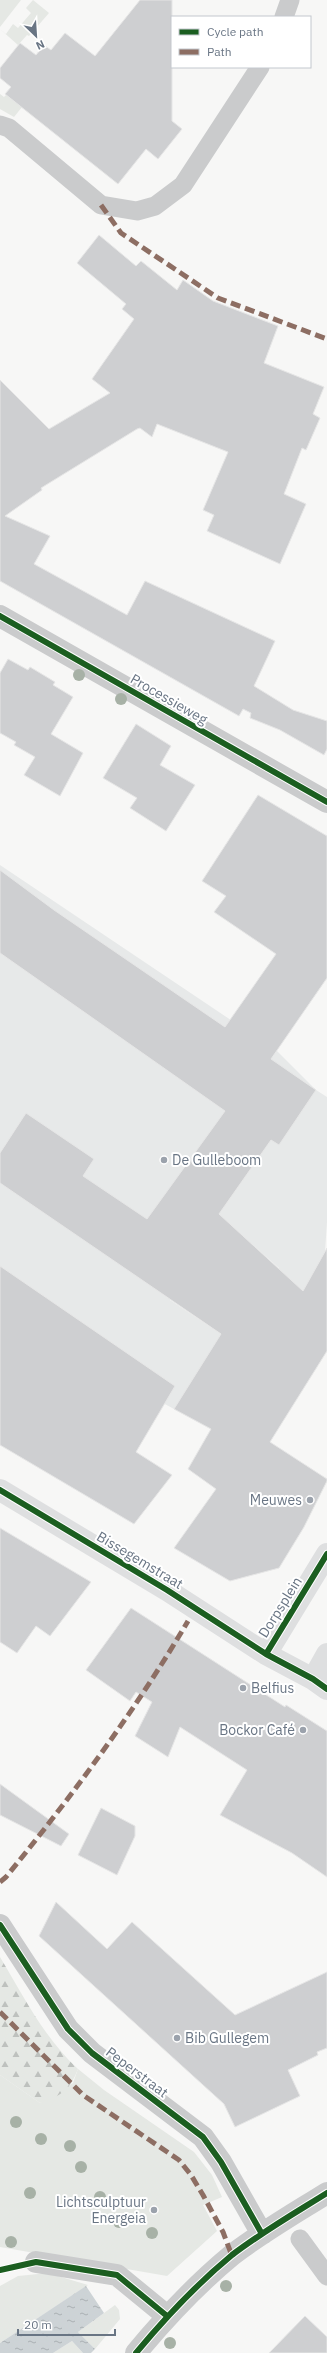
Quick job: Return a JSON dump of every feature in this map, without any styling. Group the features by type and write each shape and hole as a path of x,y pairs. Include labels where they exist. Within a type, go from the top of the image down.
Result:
{"street":[{"name":"Processieweg","path":"0,616 327,802"},
{"name":"Bissegemstraat","path":"0,1490 167,1590 266,1654"},
{"name":"Dorpsplein","path":"327,1554 266,1654 320,1684 327,1654"},
{"name":"Peperstraat","path":"0,1925 68,2029 92,2053 203,2137 221,2162 262,2234"},
{"path":"136,2353 167,2316 232,2256 262,2234 327,2193"},
{"path":"36,2262 117,2275 167,2316"}],"lane":[{"path":"284,16 290,0"},
{"path":"0,125 9,128 101,205 137,211 155,206 183,185 259,68"},
{"path":"300,2239 327,2276"}],"shaded area":[{"name":"De Gulleboom","path":"0,865 277,1051 316,1090 327,1097 327,1222 325,1252 290,1326 258,1298 279,1268 251,1243 193,1274 170,1300 242,1348 211,1429 76,1356 0,1328"}],"green space":[{"path":"0,0 21,0 0,27"},
{"path":"33,0 49,13 29,36 27,35 18,45 0,29 6,34 13,24 18,28 31,13 26,8"},
{"path":"0,94 4,97 6,95 22,107 14,117 0,109"},
{"path":"0,1957 44,2030 78,2069 72,2082 64,2091 54,2098 40,2103 0,2075"},
{"path":"78,2069 104,2090 194,2152 212,2175 222,2197 203,2205 217,2231 167,2276 0,2247 0,2075 40,2103 73,2083"},
{"path":"48,2273 88,2285 0,2343 0,2286 18,2276"},
{"path":"115,2305 119,2310 120,2319 95,2349 78,2332"},
{"path":"72,2341 83,2353 53,2353"}],"water":[{"path":"86,2286 104,2313 78,2332 95,2349 91,2353 83,2353 72,2341 53,2353 0,2353 0,2343"}],"building":[{"path":"140,0 172,0 172,121 182,129 158,159 146,149 118,184 5,94 11,87 0,78 0,68 20,43 36,55 44,45 51,50 65,33 95,56"},
{"path":"99,235 136,266 141,261 177,290 183,280 213,301 278,326 264,363 324,387 313,414 320,418 306,450 302,448 284,494 306,504 280,564 207,531 214,515 203,510 228,452 157,424 152,437 140,428 137,429 41,488 42,490 5,516 50,536 34,564 127,615 145,581 275,641 254,686 293,710 327,721 327,749 324,755 280,730 250,718 251,713 243,709 239,716 0,581 0,380 49,429 110,393 92,379 134,319 122,309 126,304 77,263"},
{"path":"8,659 28,670 30,667 55,682 53,685 73,697 51,734 83,753 60,796 24,775 35,757 14,745 16,742 0,733 0,673"},
{"path":"136,724 171,746 160,765 195,785 166,831 130,808 137,798 103,778"},
{"path":"258,795 327,836 327,978 271,1059 316,1090 279,1145 271,1140 219,1214 303,1291 327,1248 327,1351 270,1442 327,1479 327,1481 304,1527 279,1568 230,1581 174,1548 216,1489 188,1469 211,1429 174,1409 221,1334 0,1183 0,1153 26,1113 94,1159 83,1176 147,1219 225,1111 0,953 0,870 54,910 225,1027 276,954 214,912 226,896 202,881"},
{"path":"0,1266 175,1386 136,1452 172,1475 134,1524 0,1445"},
{"path":"0,1528 91,1582 50,1636 36,1626 17,1653 0,1642"},
{"path":"131,1608 285,1707 286,1705 327,1731 327,1877 292,1853 220,1815 247,1770 180,1727 168,1757 135,1736 152,1702 136,1692 130,1701 86,1670"},
{"path":"0,1784 69,1834 61,1846 0,1815"},
{"path":"101,1808 135,1826 135,1836 117,1875 78,1855"},
{"path":"56,1902 107,1949 132,1922 235,2015 327,1972 327,2048 317,2052 318,2055 288,2070 300,2096 235,2127 224,2104 39,1936"},
{"path":"305,2316 327,2337 327,2353 269,2353"}],"marked path":[{"path":"101,205 121,233 218,298 327,339"},
{"path":"0,1882 6,1877 31,1846 79,1784 125,1720 168,1655 188,1621"},
{"path":"0,2012 83,2095 179,2160 191,2175 203,2195 223,2232 232,2256"}],"cycle path":[{"path":"0,616 327,802"},
{"path":"0,1490 167,1590 266,1654 313,1679 327,1689"},
{"path":"266,1654 327,1554"},
{"path":"0,1925 68,2029 92,2053 203,2137 221,2162 262,2234"},
{"path":"136,2353 182,2302 232,2255 327,2193"},
{"path":"0,2270 36,2262 117,2275 167,2316"}],"place":[{"name":"De Gulleboom","path":"164,1160"},
{"name":"Meuwes","path":"310,1500"},
{"name":"Belfius","path":"243,1688"},
{"name":"Bockor Café","path":"303,1730"},
{"name":"Bib Gullegem","path":"177,2038"},
{"name":"Lichtsculptuur Energeia","path":"154,2210"}]}
